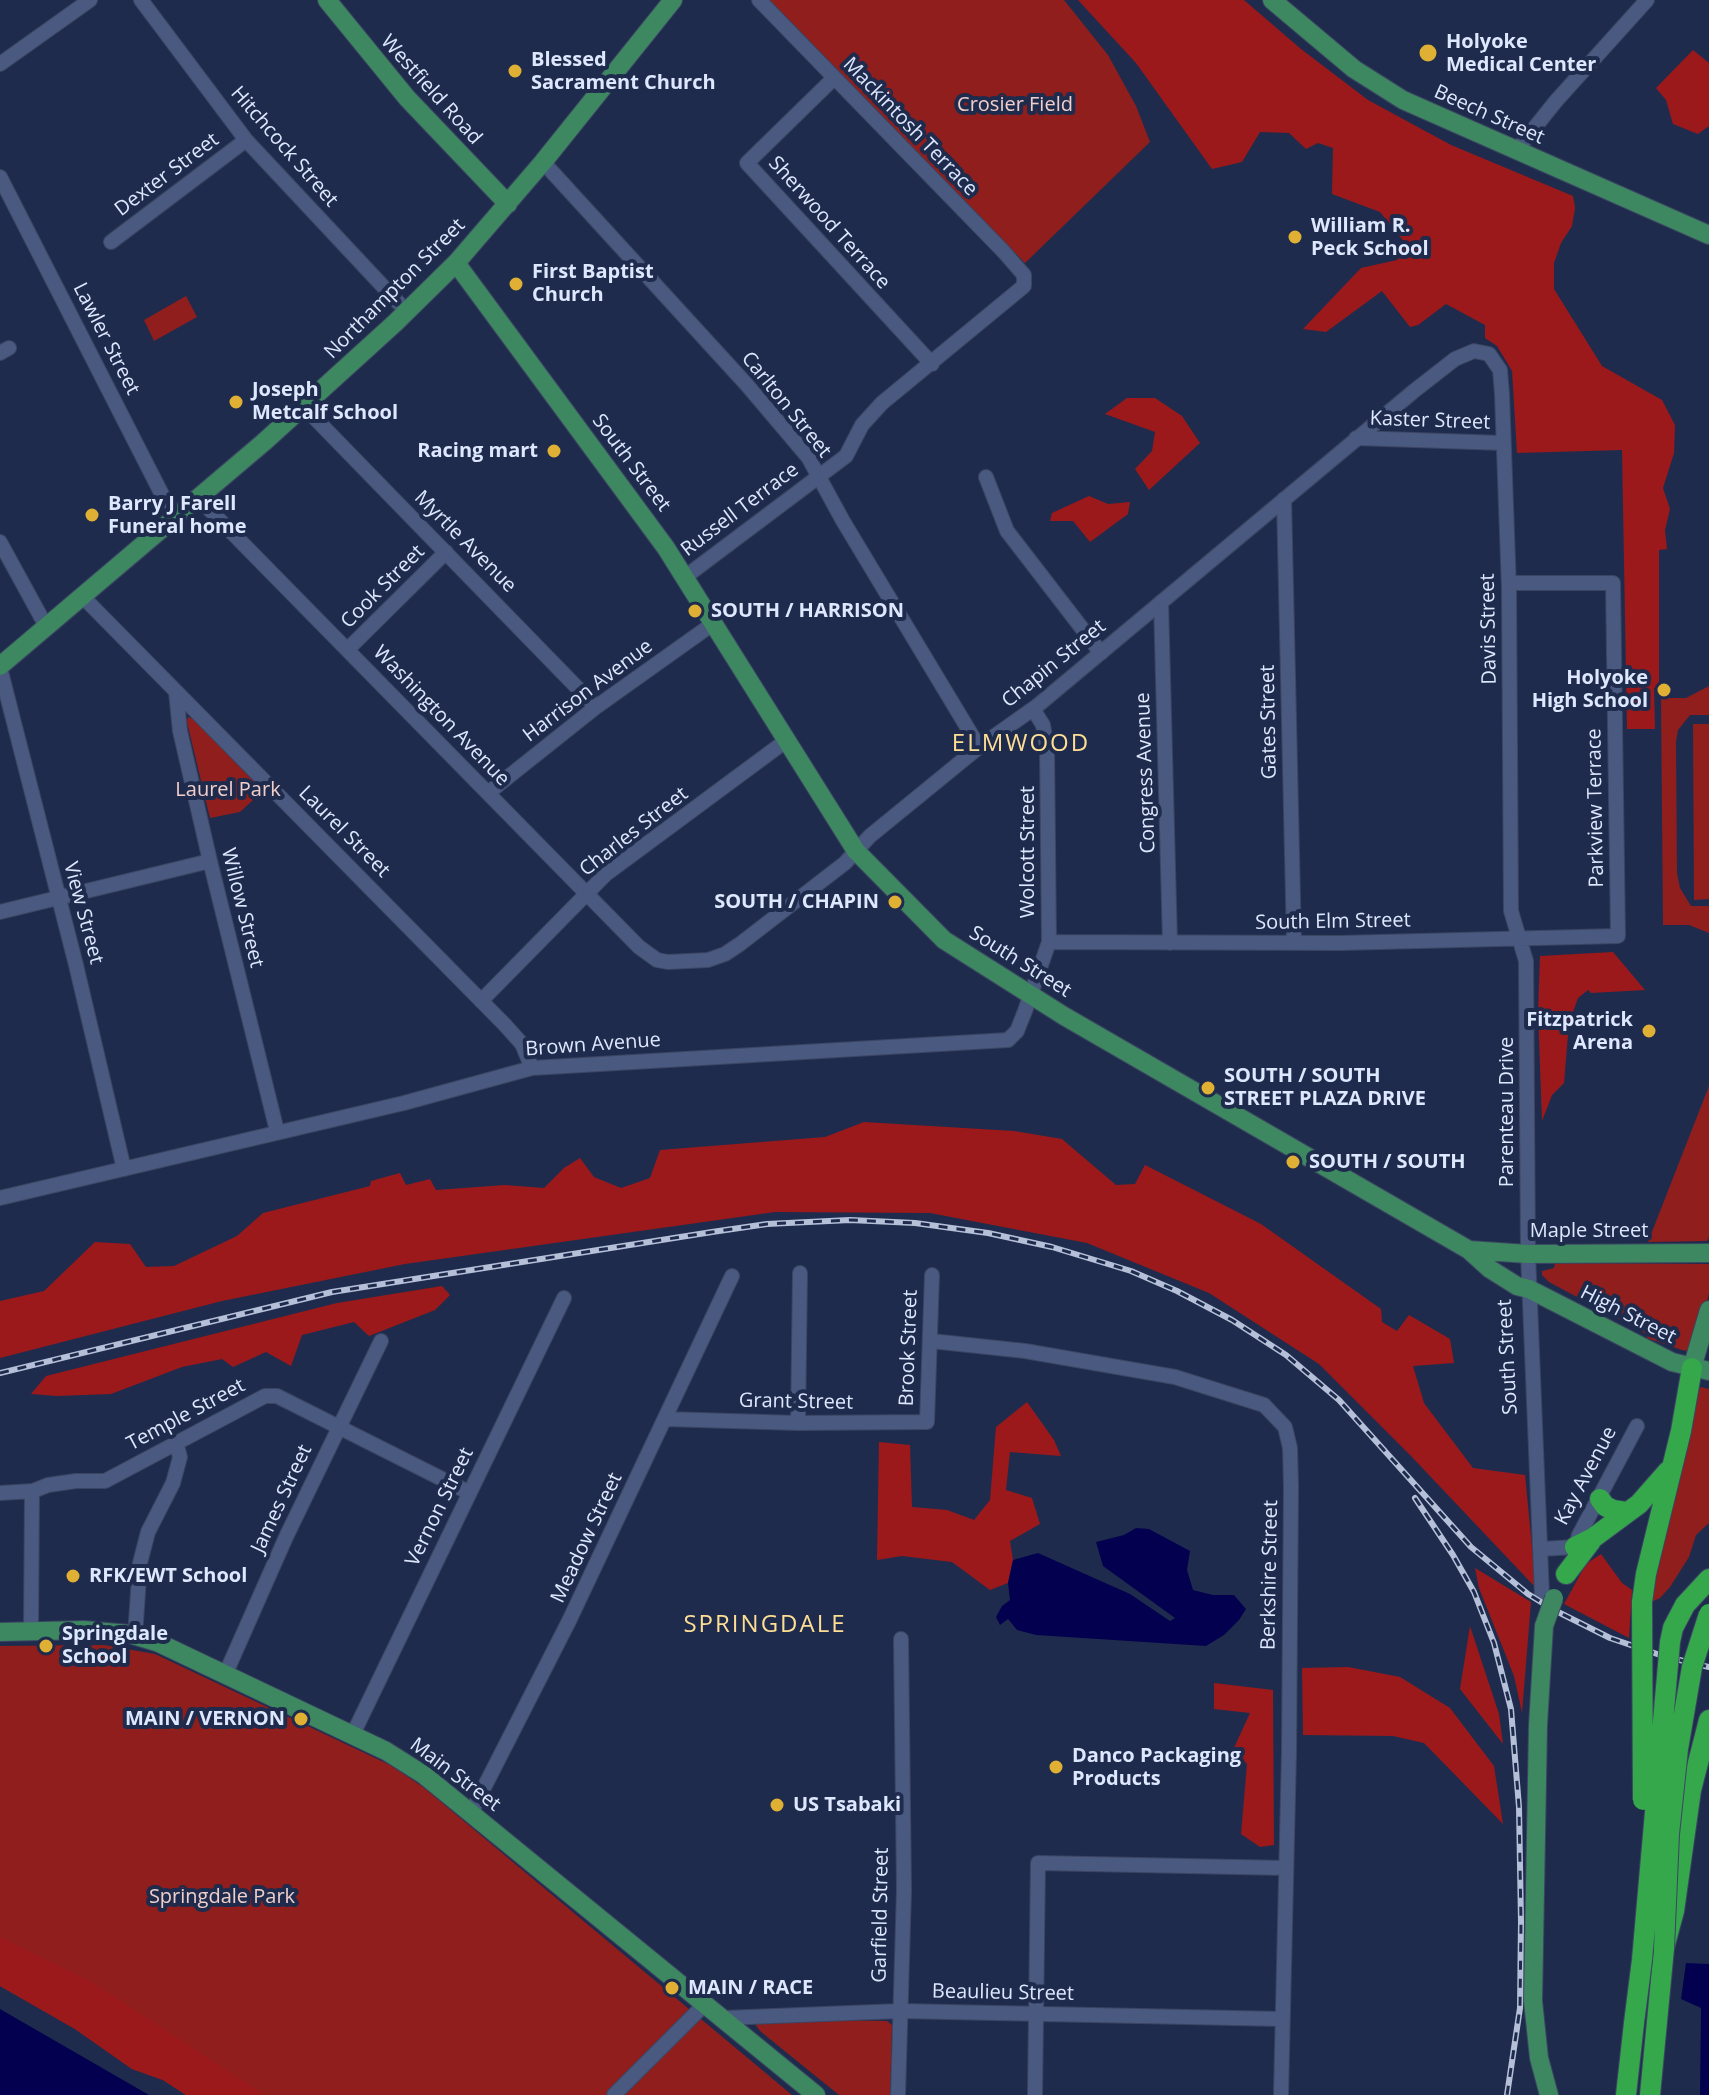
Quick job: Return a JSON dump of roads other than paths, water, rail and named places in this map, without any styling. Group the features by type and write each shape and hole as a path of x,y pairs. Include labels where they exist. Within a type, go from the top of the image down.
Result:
{"highway":[{"path":"1634,2023 1642,1860 1642,1602 1671,1468 1701,1370"},
{"path":"1566,1574 1584,1543 1653,1491 1671,1468"},
{"path":"1600,1499 1613,1510 1626,1512"},
{"path":"1626,2095 1642,1960 1670,1642 1673,1628 1685,1605 1709,1579"},
{"path":"1650,2095 1678,1749 1694,1659 1709,1614"},
{"path":"1664,1948 1674,1911 1691,1790 1709,1720"}],"main road":[{"name":"Westfield Road","path":"327,0 407,98 508,204"},
{"name":"Northampton Street","path":"0,667 175,520 407,312 508,204 673,0"},
{"name":"Beech Street","path":"1272,0 1321,44 1383,89 1431,114 1709,235"},
{"name":"South Street","path":"456,263 627,492 685,577 856,851 944,940 1029,994 1469,1250 1490,1269 1517,1286 1529,1289"},
{"name":"Maple Street","path":"1469,1250 1490,1261 1509,1264 1520,1262 1528,1254 1709,1253"},
{"name":"High Street","path":"1529,1289 1672,1362 1701,1370"},
{"path":"1701,1370 1709,1310"},
{"path":"1549,2095 1534,2026 1536,1855 1544,1626 1548,1597 1566,1574"},
{"name":"Main Street","path":"0,1632 84,1630 135,1636 159,1643 386,1751 424,1775 816,2095"}],"street":[{"path":"0,64 90,0"},
{"name":"Hitchcock Street","path":"141,0 246,140 407,312"},
{"name":"Mackintosh Terrace","path":"759,0 1004,252 1024,275 1024,285"},
{"path":"1516,151 1556,101 1647,0"},
{"name":"Sherwood Terrace","path":"834,78 747,163 932,364"},
{"name":"Dexter Street","path":"111,242 246,140"},
{"name":"Carlton Street","path":"543,162 747,385 808,457 979,747"},
{"name":"Lawler Street","path":"0,177 175,520"},
{"name":"Russell Terrace","path":"685,577 846,456 862,425 882,403 1024,285"},
{"name":"Davis Street","path":"1460,357 1474,351 1489,354 1500,370 1509,583 1511,911 1518,937"},
{"name":"Chapin Street","path":"657,959 668,962 708,960 725,954 845,863 870,836 979,747 1033,709 1356,438 1460,357"},
{"name":"Myrtle Avenue","path":"304,407 596,707"},
{"name":"Kaster Street","path":"1356,438 1503,443"},
{"path":"986,477 1007,531 1101,653"},
{"name":"Washington Avenue","path":"199,499 629,937 657,959"},
{"name":"Gates Street","path":"1284,499 1294,943"},
{"path":"0,542 47,628"},
{"name":"Cook Street","path":"348,649 446,552"},
{"name":"Parkview Terrace","path":"1509,583 1613,583 1618,936"},
{"name":"Laurel Street","path":"83,597 517,1038 532,1068"},
{"name":"Congress Avenue","path":"1161,602 1170,943"},
{"name":"Harrison Avenue","path":"488,793 596,707 714,623"},
{"name":"View Street","path":"0,667 124,1169"},
{"name":"Willow Street","path":"176,692 180,731 277,1131"},
{"name":"Wolcott Street","path":"1029,994 1049,942 1047,748 1043,725 1033,709"},
{"name":"Charles Street","path":"481,1001 606,874 787,740"},
{"path":"0,912 210,861"},
{"name":"South Elm Street","path":"1049,942 1294,943 1618,936"},
{"name":"Parenteau Drive","path":"1518,937 1526,961 1529,1289"},
{"name":"Brown Avenue","path":"0,1198 404,1103 532,1068 1008,1040 1017,1031 1029,994"},
{"path":"798,1423 800,1273"},
{"name":"Brook Street","path":"927,1422 932,1275"},
{"name":"Meadow Street","path":"471,1813 569,1621 732,1276"},
{"name":"South Street","path":"1529,1289 1533,1422 1541,1549 1548,1597"},
{"name":"Vernon Street","path":"353,1734 564,1298"},
{"name":"James Street","path":"225,1675 338,1427 381,1341"},
{"name":"Berkshire Street","path":"931,1341 1025,1351 1175,1377 1264,1405 1285,1427 1290,1448 1291,1487 1281,2095"},
{"name":"Temple Street","path":"0,1493 32,1491 76,1481 105,1481 265,1396 277,1396 468,1492"},
{"name":"Grant Street","path":"665,1419 798,1423 927,1422"},
{"name":"Kay Avenue","path":"1541,1549 1584,1543 1579,1535 1637,1426"},
{"path":"135,1636 140,1563 148,1532 173,1483 180,1457 176,1442"},
{"path":"31,1631 32,1491"},
{"name":"Garfield Street","path":"898,2095 904,1890 901,1639"},
{"path":"1035,2095 1038,1863 1286,1868"},
{"path":"614,2095 706,2003"},
{"name":"Beaulieu Street","path":"724,2018 900,2011 1282,2019"}],"railway":[{"path":"0,1373 332,1292 767,1224 850,1220 915,1223 988,1233 1052,1247 1131,1271 1232,1320 1286,1355 1339,1400 1471,1547 1528,1594 1610,1638 1709,1667"},
{"path":"1415,1498 1474,1592 1494,1643 1511,1709 1519,1807 1521,1922 1520,2008 1507,2095"}],"place":[{"name":"Holyoke Medical Center","path":"1428,53"},
{"name":"Blessed Sacrament Church","path":"515,71"},
{"name":"William R. Peck School","path":"1295,237"},
{"name":"First Baptist Church","path":"516,284"},
{"name":"Joseph Metcalf School","path":"236,402"},
{"name":"Racing mart","path":"554,451"},
{"name":"Barry J Farell Funeral home","path":"92,515"},
{"name":"SOUTH / HARRISON","path":"695,611"},
{"name":"Holyoke High School","path":"1664,690"},
{"name":"SOUTH / CHAPIN","path":"895,902"},
{"name":"Fitzpatrick Arena","path":"1649,1031"},
{"name":"SOUTH / SOUTH STREET PLAZA DRIVE","path":"1208,1088"},
{"name":"SOUTH / SOUTH","path":"1293,1162"},
{"name":"RFK/EWT School","path":"73,1576"},
{"name":"Springdale School","path":"46,1646"},
{"name":"MAIN / VERNON","path":"301,1719"},
{"name":"Danco Packaging Products","path":"1056,1767"},
{"name":"US Tsabaki","path":"777,1805"},
{"name":"MAIN / RACE","path":"672,1988"}],"district":[{"name":"ELMWOOD","path":"1021,744"},
{"name":"SPRINGDALE","path":"765,1625"}],"park label":[{"name":"Crosier Field","path":"1015,105"},
{"name":"Laurel Park","path":"228,790"},
{"name":"Springdale Park","path":"222,1897"}]}
